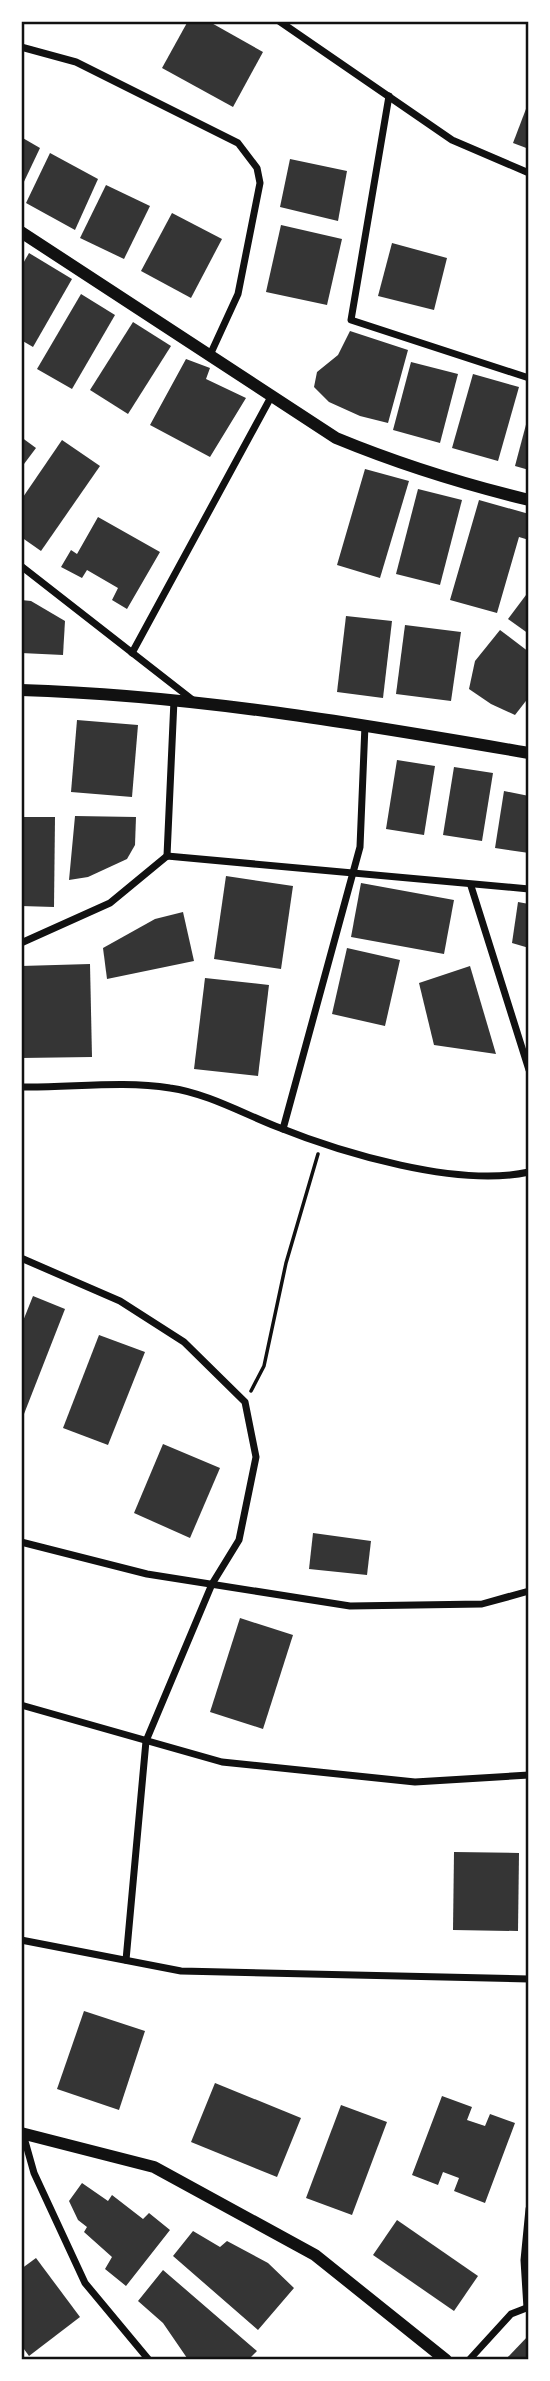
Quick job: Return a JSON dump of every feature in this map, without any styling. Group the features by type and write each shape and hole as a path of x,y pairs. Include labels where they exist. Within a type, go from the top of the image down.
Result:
{"street":[{"path":"279,21 452,140 529,173"},
{"path":"21,47 76,62 238,143 257,168 260,183 238,294 210,355"},
{"path":"388,96 351,320 529,378"},
{"path":"21,232 336,438 387,459 470,486 529,500"},
{"path":"132,653 271,397"},
{"path":"21,566 196,703"},
{"path":"21,690 114,693 174,700 365,725 529,753"},
{"path":"167,856 174,700"},
{"path":"283,1129 363,826 365,725"},
{"path":"21,943 110,903 167,856 471,886 529,889"},
{"path":"471,886 529,1070"},
{"path":"21,1087 172,1088 321,1142 449,1175 484,1177 529,1172"},
{"path":"21,1258 120,1301 184,1342 245,1402 256,1457 239,1540 212,1584 146,1741 126,1960"},
{"path":"21,1542 147,1574 350,1606 482,1604 529,1591"},
{"path":"21,1704 222,1762 415,1782 529,1775"},
{"path":"21,1940 181,1971 529,1979"},
{"path":"22,2133 34,2173 85,2283 149,2360"},
{"path":"22,2133 154,2166 315,2255 446,2360"},
{"path":"469,2360 511,2314 528,2308 524,2260 529,2210"}],"path":[{"path":"245,1402 264,1366 286,1263 321,1142"}],"building":[{"path":"188,21 208,21 263,52 233,107 162,68"},
{"path":"529,101 529,149 513,143"},
{"path":"21,137 40,148 21,188"},
{"path":"50,153 98,179 75,230 26,203"},
{"path":"290,159 347,171 338,221 280,207"},
{"path":"106,185 150,206 124,259 80,238"},
{"path":"172,213 222,239 191,298 141,271"},
{"path":"281,225 342,239 327,305 266,292"},
{"path":"392,243 447,258 434,310 378,296"},
{"path":"29,253 72,279 33,347 21,340 21,267"},
{"path":"81,294 115,315 72,389 37,369"},
{"path":"133,322 171,346 128,414 90,390"},
{"path":"350,331 408,350 388,423 360,416 329,402 314,387 317,372 338,355"},
{"path":"186,359 210,368 206,379 246,398 210,457 150,425"},
{"path":"411,362 458,374 440,443 393,430"},
{"path":"473,374 519,387 498,461 452,448"},
{"path":"529,417 529,470 515,466"},
{"path":"21,437 36,448 21,468"},
{"path":"62,440 100,466 41,551 21,537 21,500"},
{"path":"365,469 409,481 380,578 337,565"},
{"path":"418,489 462,500 440,585 396,574"},
{"path":"479,500 529,514 529,540 519,537 497,613 450,600"},
{"path":"98,517 160,552 127,609 112,600 118,588 87,570 82,578 61,567 71,550 77,554"},
{"path":"529,591 529,634 508,619"},
{"path":"21,600 31,601 65,621 63,655 21,653"},
{"path":"346,616 392,621 383,698 337,692"},
{"path":"405,625 461,632 451,701 396,694"},
{"path":"500,630 529,652 529,697 515,715 491,704 469,689 475,661"},
{"path":"77,720 138,725 132,797 71,792"},
{"path":"397,760 435,766 424,835 386,829"},
{"path":"454,767 493,773 482,841 443,835"},
{"path":"504,791 529,796 529,853 495,848"},
{"path":"75,816 136,817 135,845 127,859 88,877 69,880"},
{"path":"21,817 55,817 54,907 21,906"},
{"path":"226,876 293,886 281,969 214,959"},
{"path":"361,883 454,900 444,954 351,937"},
{"path":"518,902 529,904 529,948 512,943"},
{"path":"183,912 194,961 107,979 103,948 155,919"},
{"path":"347,948 400,960 385,1026 332,1014"},
{"path":"90,964 92,1057 21,1058 21,966"},
{"path":"470,966 496,1054 434,1045 419,983"},
{"path":"205,978 269,985 258,1076 194,1069"},
{"path":"33,1296 65,1309 24,1414 21,1413 21,1326"},
{"path":"99,1335 145,1352 108,1445 63,1428"},
{"path":"163,1444 220,1468 190,1538 134,1513"},
{"path":"313,1533 371,1541 367,1575 309,1569"},
{"path":"240,1618 293,1635 263,1729 210,1712"},
{"path":"454,1852 519,1853 518,1931 453,1930"},
{"path":"84,2011 145,2031 119,2110 57,2089"},
{"path":"215,2083 301,2118 277,2177 191,2142"},
{"path":"442,2096 472,2107 467,2120 485,2126 490,2114 515,2123 485,2203 454,2191 459,2178 443,2172 438,2185 412,2175"},
{"path":"341,2105 387,2122 352,2215 306,2198"},
{"path":"82,2183 108,2201 112,2195 143,2219 149,2213 170,2230 126,2286 105,2269 112,2257 84,2232 87,2227 78,2220 69,2201"},
{"path":"397,2220 478,2276 454,2311 373,2255"},
{"path":"193,2231 220,2247 227,2241 268,2263 294,2288 258,2330 173,2256"},
{"path":"36,2258 80,2317 29,2356 21,2345 21,2269"},
{"path":"163,2270 257,2351 248,2360 187,2358 163,2323 138,2301"},
{"path":"529,2335 529,2360 505,2360"}]}
